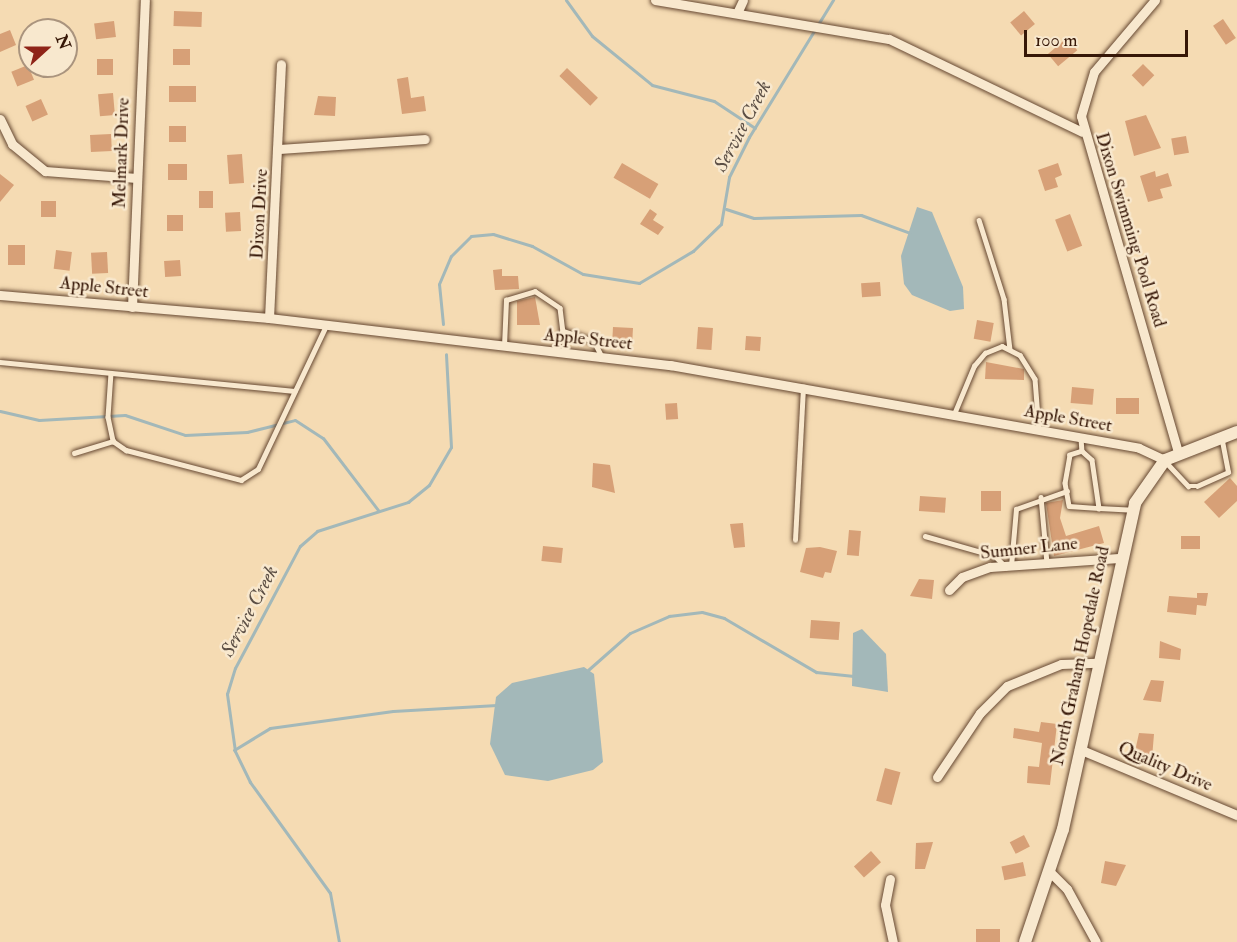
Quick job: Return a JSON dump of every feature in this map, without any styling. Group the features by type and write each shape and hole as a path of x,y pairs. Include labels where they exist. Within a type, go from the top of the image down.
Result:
{"street":[{"name":"Melmark Drive","path":"132,307 145,0"},
{"path":"655,0 889,39 1082,132"},
{"path":"737,13 743,0"},
{"name":"Dixon Swimming Pool Road","path":"1155,0 1088,83 1081,104 1082,132 1178,453"},
{"path":"280,149 281,64"},
{"path":"0,119 12,144 45,171 137,178"},
{"name":"Dixon Drive","path":"269,318 280,149 424,139"},
{"name":"Apple Street","path":"0,295 269,318 504,346 803,387 1139,448 1165,460"},
{"name":"North Graham Hopedale Road","path":"1025,942 1050,873 1119,558 1132,510 1165,460 1178,453 1237,432"},
{"name":"Sumner Lane","path":"949,590 971,572 1119,558"},
{"path":"937,777 980,713 1007,686 1061,664 1097,663"},
{"name":"Quality Drive","path":"1079,749 1237,815"},
{"path":"1050,873 1067,890 1096,942"},
{"path":"890,879 885,905 892,942"}],"lane":[{"path":"979,220 1004,299 1010,349 1035,380 1039,430"},
{"path":"504,346 504,305 516,293 535,291 560,308 563,331 554,354"},
{"path":"74,453 113,441 179,465 245,479 258,469 326,326"},
{"path":"563,331 594,341 602,359"},
{"path":"954,414 974,366 992,349 1010,349"},
{"path":"0,362 295,391"},
{"path":"111,373 108,417 113,441"},
{"path":"795,540 803,387"},
{"path":"1082,438 1082,451 1092,460 1099,508"},
{"path":"1165,460 1188,486 1197,486 1228,472 1221,438"},
{"path":"1082,451 1070,455 1067,491 1070,506 1132,510"},
{"path":"1008,567 1016,509 1041,497 1067,491"},
{"path":"1041,497 1048,566"},
{"path":"925,536 995,556 1008,567"}],"shaded area":[{"path":"917,207 932,212 963,287 964,309 950,311 912,295 904,284 901,256"},
{"path":"862,629 886,654 888,692 852,686 853,633"},
{"path":"584,667 594,674 603,762 593,770 548,781 505,775 490,744 496,697 512,683"}],"building":[{"path":"174,11 202,12 201,27 173,26"},
{"path":"1024,11 1035,24 1021,36 1010,23"},
{"path":"1223,19 1236,38 1226,45 1213,26"},
{"path":"114,21 116,37 96,39 94,23"},
{"path":"10,30 16,45 0,52 0,34"},
{"path":"1067,38 1077,50 1058,66 1048,54"},
{"path":"173,49 190,49 190,65 173,65"},
{"path":"97,59 113,59 113,75 97,75"},
{"path":"1143,64 1154,75 1143,87 1132,75"},
{"path":"567,68 598,98 590,106 559,76"},
{"path":"18,69 18,78 33,78 34,80 17,87 11,72"},
{"path":"408,77 411,98 424,96 426,111 402,114 397,79"},
{"path":"169,86 196,86 196,102 169,102"},
{"path":"113,93 115,115 100,116 98,94"},
{"path":"318,96 336,97 335,116 314,115"},
{"path":"41,99 48,115 32,121 25,106"},
{"path":"1146,115 1161,148 1134,156 1125,121"},
{"path":"169,126 186,126 186,142 169,142"},
{"path":"111,134 112,151 91,152 90,135"},
{"path":"1186,136 1189,153 1174,155 1171,139"},
{"path":"242,154 244,183 229,184 227,155"},
{"path":"622,163 658,184 650,199 614,178"},
{"path":"1058,163 1062,175 1055,178 1058,187 1045,191 1038,170"},
{"path":"168,164 187,164 187,180 168,180"},
{"path":"1155,171 1156,177 1168,173 1172,186 1160,189 1163,198 1148,202 1140,176"},
{"path":"0,174 14,185 0,202"},
{"path":"199,191 213,191 213,208 199,208"},
{"path":"41,201 56,201 56,217 41,217"},
{"path":"650,209 657,214 653,220 664,227 658,235 640,224"},
{"path":"240,212 241,231 226,232 225,213"},
{"path":"1070,214 1082,246 1067,251 1055,220"},
{"path":"167,215 183,215 183,231 167,231"},
{"path":"8,245 25,245 25,265 8,265"},
{"path":"56,250 72,252 70,271 54,269"},
{"path":"107,252 108,273 92,274 91,253"},
{"path":"180,260 181,276 165,277 164,261"},
{"path":"502,269 502,276 518,276 519,289 495,290 493,270"},
{"path":"880,282 881,296 862,297 861,283"},
{"path":"535,297 540,325 517,325 517,301"},
{"path":"977,320 994,323 990,342 974,339"},
{"path":"613,327 633,328 632,343 612,342"},
{"path":"698,327 713,328 711,350 696,349"},
{"path":"746,336 761,337 760,351 745,350"},
{"path":"986,362 1024,369 1024,380 985,379"},
{"path":"1072,387 1094,389 1093,405 1071,403"},
{"path":"1116,398 1139,398 1139,414 1116,414"},
{"path":"677,403 678,419 666,420 665,404"},
{"path":"593,463 610,465 615,493 592,487"},
{"path":"1230,478 1237,486 1237,501 1219,518 1204,502"},
{"path":"981,491 1001,491 1001,511 981,511"},
{"path":"920,496 946,498 945,513 919,511"},
{"path":"1063,500 1060,518 1066,536 1099,526 1104,543 1054,556 1046,503"},
{"path":"743,523 745,547 734,548 730,524"},
{"path":"849,530 861,531 859,556 847,555"},
{"path":"1181,536 1200,536 1200,549 1181,549"},
{"path":"543,546 563,548 561,563 541,561"},
{"path":"820,547 837,551 831,573 825,572 823,578 800,572 806,548"},
{"path":"919,579 934,580 932,599 910,596"},
{"path":"1197,593 1208,593 1206,606 1197,605 1196,615 1167,612 1169,596 1197,598"},
{"path":"811,620 840,622 839,640 810,638"},
{"path":"1160,641 1181,649 1180,660 1159,658"},
{"path":"1151,680 1164,681 1161,702 1143,700"},
{"path":"1041,722 1057,724 1050,785 1027,783 1028,766 1039,767 1042,743 1013,738 1014,728 1039,732"},
{"path":"1139,733 1154,734 1152,758 1134,756"},
{"path":"885,768 900,772 892,805 876,801"},
{"path":"1024,835 1030,847 1016,854 1010,842"},
{"path":"933,842 925,869 915,869 916,843"},
{"path":"871,851 881,862 864,878 854,866"},
{"path":"1105,861 1126,865 1116,886 1101,883"},
{"path":"1023,862 1026,876 1004,880 1001,867"},
{"path":"976,929 1000,929 1000,942 976,942"}],"waterway":[{"path":"566,0 592,36 652,85 714,101 755,128"},
{"name":"Service Creek","path":"443,324 439,284 451,256 471,236 493,234 532,246 583,274 639,283 693,251 721,224 729,177 749,137 833,0"},
{"path":"726,209 754,218 861,215 910,233"},
{"name":"Service Creek","path":"339,942 330,893 250,782 235,751 227,694 235,668 300,546 317,531 408,502 429,485 451,447 446,354"},
{"path":"0,411 39,420 125,415 185,435 247,432 295,420 323,438 378,510"},
{"path":"588,670 630,633 669,616 702,612 724,618 816,672 854,676"},
{"path":"234,750 270,728 393,711 497,705"}]}
